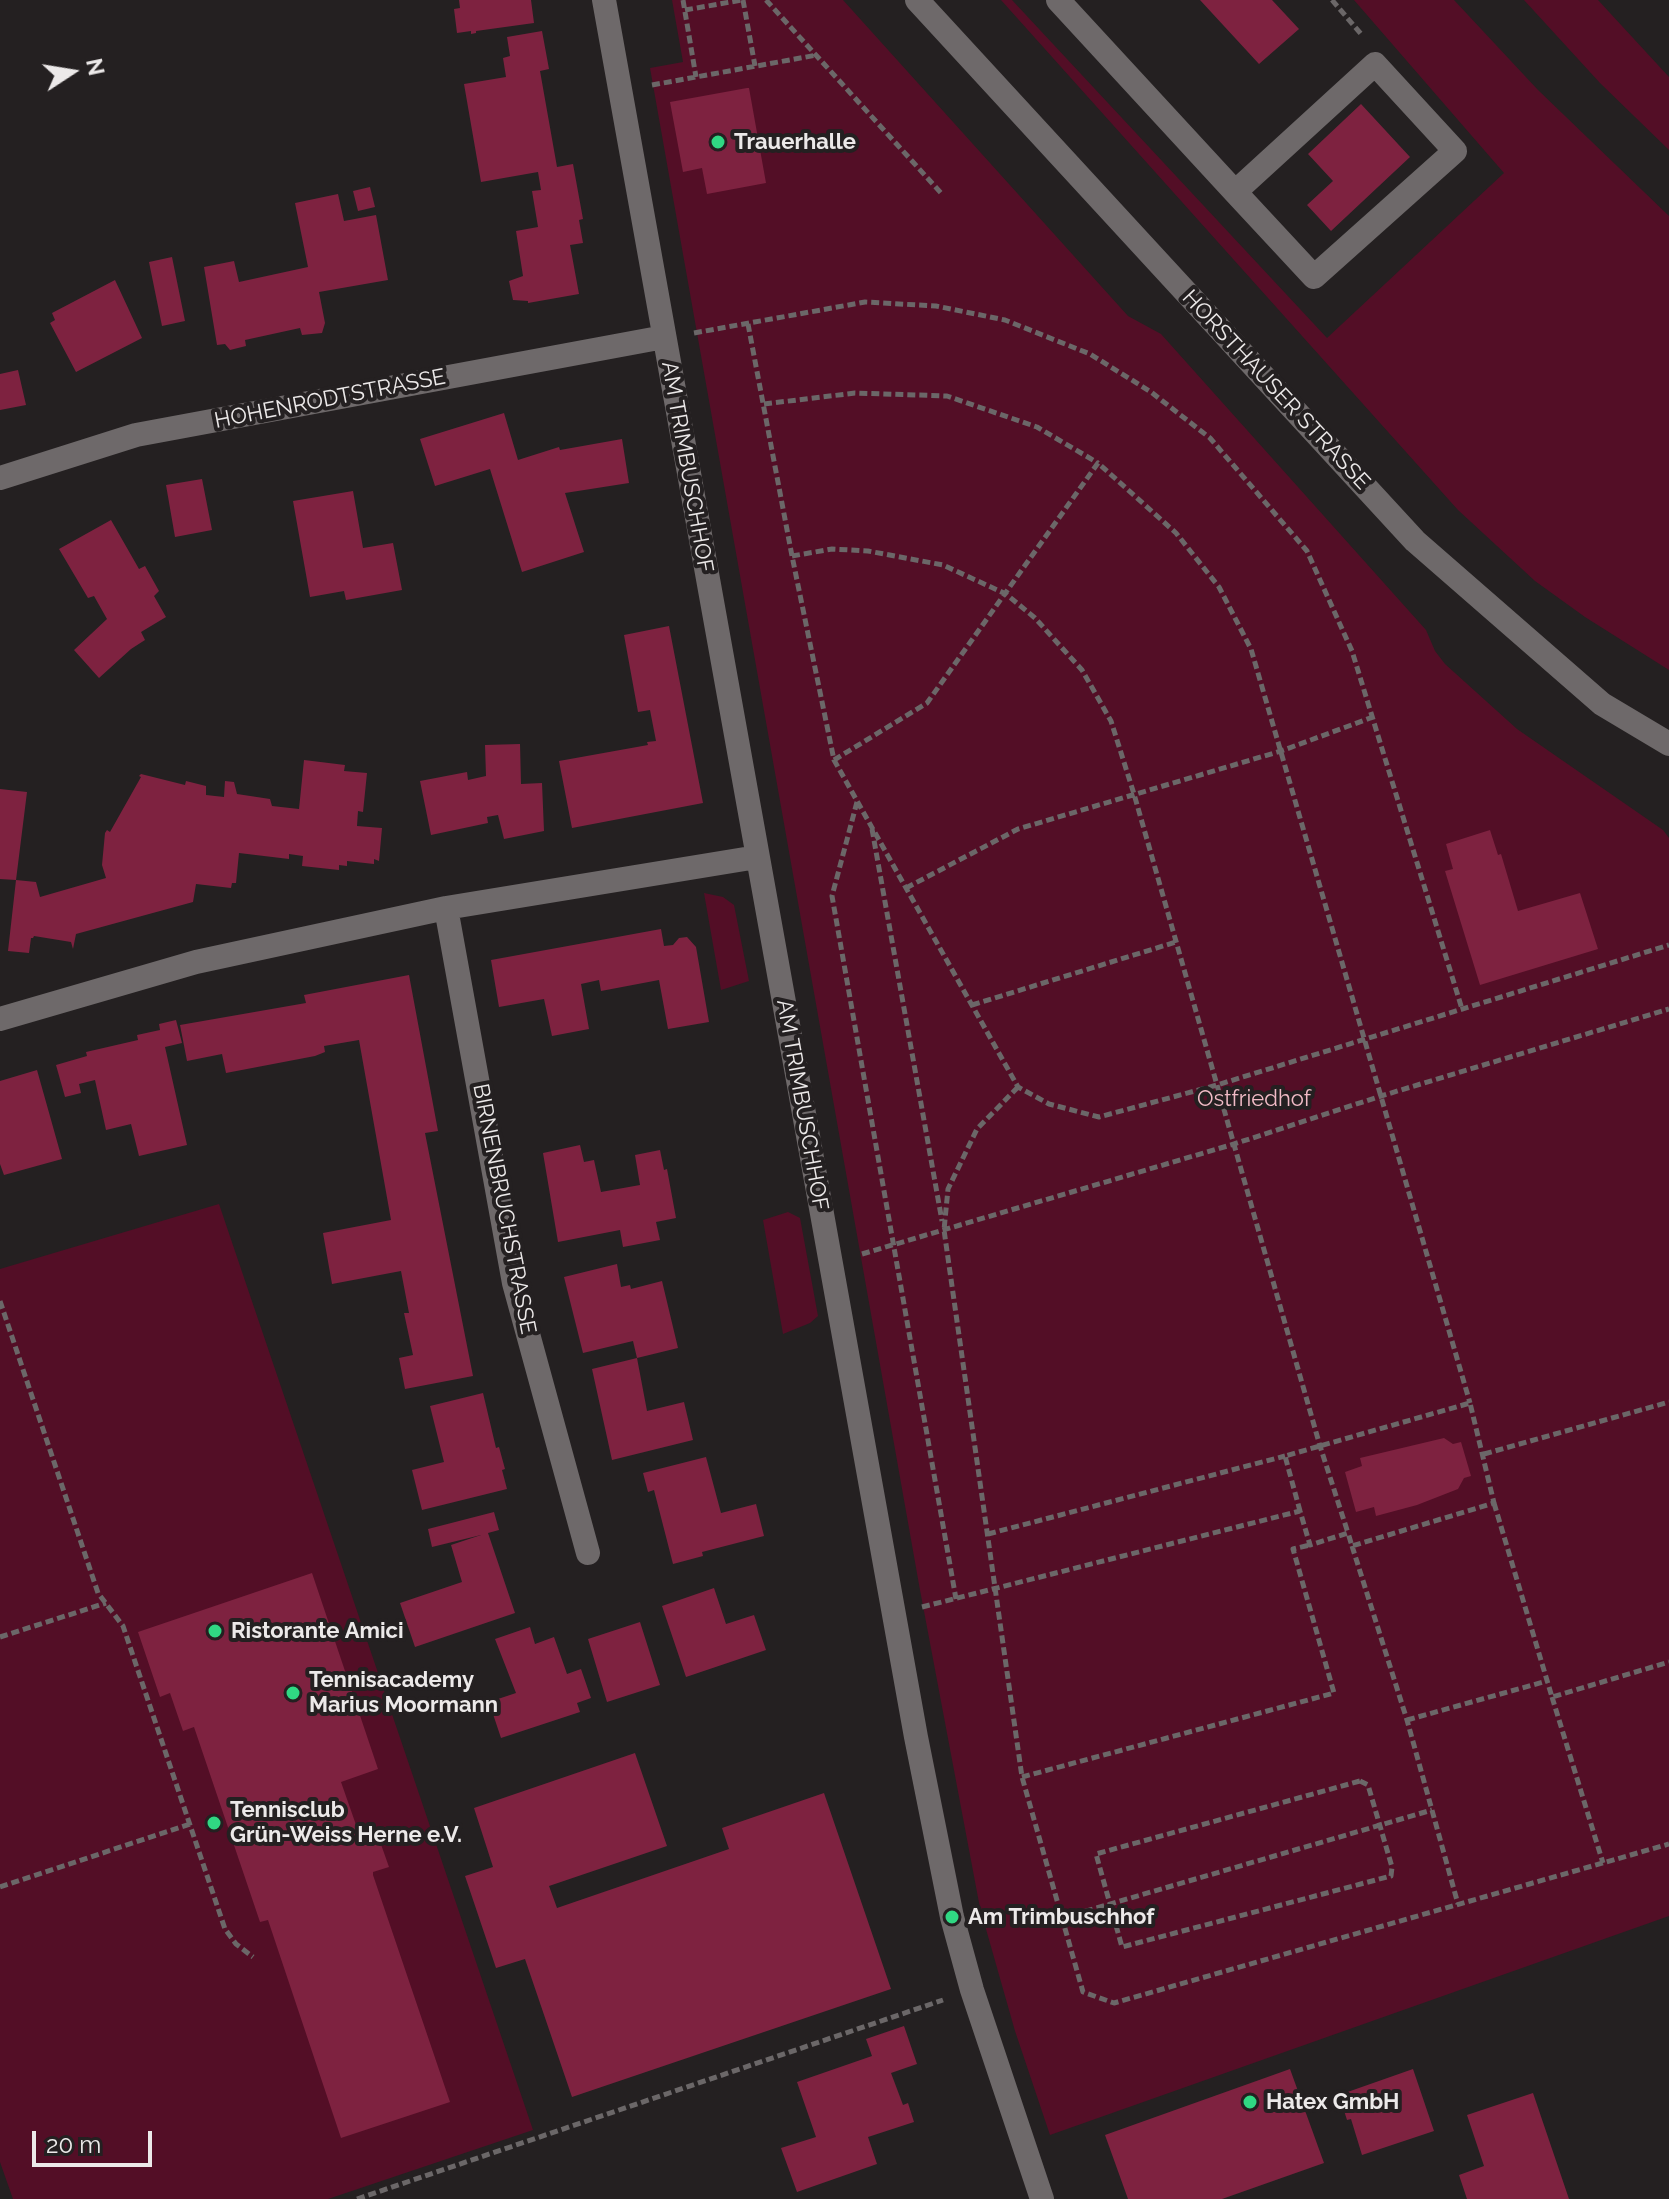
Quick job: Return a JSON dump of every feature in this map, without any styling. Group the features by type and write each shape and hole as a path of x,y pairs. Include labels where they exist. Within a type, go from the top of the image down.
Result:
{"street":[{"name":"AM TRIMBUSCHHOF","path":"604,0 894,1614 952,1917 972,1990 1042,2199"},
{"name":"HORSTHAUSER STRASSE","path":"917,0 1415,541 1602,704 1669,744"},
{"path":"1058,0 1235,192 1314,277 1455,151 1375,64 1235,192"},
{"name":"HOHENRODTSTRASSE","path":"0,478 136,435 664,337"},
{"path":"0,1019 196,962 446,908 757,857"},
{"name":"BIRNENBRUCHSTRASSE","path":"446,908 514,1283 588,1553"}],"path":[{"path":"683,0 696,77"},
{"path":"685,10 742,0 755,66"},
{"path":"766,0 941,193"},
{"path":"1332,0 1366,39 1375,64"},
{"path":"620,91 817,55"},
{"path":"664,337 865,302 936,306 1005,320 1090,354 1151,392 1210,438 1307,551 1352,651 1462,1009"},
{"path":"748,324 834,760 1018,1087 1049,1104 1099,1117 1217,1085 1669,945"},
{"path":"764,404 855,393 947,396 1037,427 1098,463 1176,533 1219,587 1251,649 1470,1403 1494,1503 1603,1863"},
{"path":"834,760 927,703 1098,463"},
{"path":"792,556 832,549 868,551 943,565 1006,594 1035,618 1082,670 1111,721 1320,1446 1407,1720 1458,1904"},
{"path":"906,888 1018,829 1281,751 1373,717"},
{"path":"857,801 832,896 956,1599"},
{"path":"871,826 944,1230 1022,1777 1083,1992 1114,2003 1669,1844"},
{"path":"972,1005 1176,942"},
{"path":"831,1262 1234,1144 1669,1009"},
{"path":"944,1230 948,1189 977,1129 1018,1087"},
{"path":"0,1301 98,1593 123,1626 225,1929 236,1944 253,1957"},
{"path":"1484,1454 1669,1402"},
{"path":"988,1534 1285,1456 1470,1403"},
{"path":"1285,1456 1310,1545"},
{"path":"1352,1546 1494,1503"},
{"path":"894,1614 1300,1511"},
{"path":"1022,1777 1334,1693 1293,1549 1348,1533"},
{"path":"0,1637 106,1603"},
{"path":"1552,1697 1669,1662"},
{"path":"1407,1720 1547,1681"},
{"path":"1360,1781 1368,1785 1379,1825 1392,1867 1391,1876 1122,1947 1096,1854 1360,1781"},
{"path":"1062,1918 1432,1810"},
{"path":"0,1887 190,1824"},
{"path":"357,2199 972,1990"}],"green space":[{"name":"Ostfriedhof","path":"672,0 843,0 1128,316 1161,334 1426,630 1445,664 1517,729 1663,830 1669,838 1669,1916 1050,2135 1015,2031 980,1908 920,1590 650,68 683,62"},
{"path":"1001,0 1012,0 1327,338 1504,173 1354,0 1454,0 1538,90 1669,216 1669,670 1535,581 1458,510"},
{"path":"1524,0 1598,0 1669,77 1669,150 1600,83"},
{"path":"704,893 723,897 734,905 749,981 721,990"},
{"name":"Tennisclub Grün-Weiss Herne e.V.","path":"219,1204 533,2130 328,2199 13,2199 0,2162 0,1269"},
{"path":"788,1212 800,1218 818,1316 810,1323 783,1334 763,1220"}],"building":[{"path":"459,0 531,0 534,23 471,34 471,31 457,33 454,9 460,8"},
{"path":"1200,0 1272,0 1299,29 1259,64"},
{"path":"542,31 549,69 540,71 557,167 573,164 583,219 579,220 583,243 570,245 579,294 528,303 513,300 509,281 523,276 516,231 538,227 532,191 541,190 538,172 481,182 464,84 506,77 503,58 510,56 507,37"},
{"name":"Trauerhalle","path":"749,88 766,183 707,194 702,168 683,172 670,102"},
{"path":"1361,104 1410,157 1331,231 1307,205 1333,181 1308,154"},
{"path":"370,187 375,207 358,211 353,191"},
{"path":"338,194 344,221 376,215 388,280 319,292 325,323 322,333 302,335 300,328 245,340 246,346 230,350 225,344 217,345 204,267 234,261 239,282 308,267 295,203"},
{"path":"172,257 185,321 162,326 149,262"},
{"path":"115,280 142,338 76,372 50,323 55,320 52,313"},
{"path":"18,370 26,405 0,410 0,374"},
{"path":"504,413 518,460 559,447 560,450 622,439 629,483 565,493 584,552 522,572 490,469 435,486 420,439"},
{"path":"202,479 212,530 175,537 166,485"},
{"path":"353,491 363,548 393,543 402,590 346,600 344,591 310,597 293,501"},
{"path":"111,520 139,569 145,566 159,591 154,596 166,617 141,632 145,640 99,678 74,650 107,619 94,596 88,598 59,549"},
{"path":"669,626 703,803 572,828 559,761 656,741 650,710 638,712 624,635"},
{"path":"520,744 521,784 542,783 544,831 504,839 498,815 487,817 488,823 431,835 420,781 467,772 468,780 486,776 485,745"},
{"path":"304,760 345,765 344,771 367,773 363,812 358,811 357,826 382,828 379,861 374,859 374,864 347,861 347,866 339,865 339,870 302,866 303,856 289,854 289,859 239,853 236,883 232,883 231,888 196,884 193,902 76,934 73,949 71,942 34,936 29,953 8,951 16,880 36,882 40,897 106,878 102,865 105,833 107,830 110,832 141,774 185,785 186,781 206,786 206,795 224,797 225,781 234,782 237,794 270,799 272,806 299,809"},
{"path":"0,789 27,792 16,880 0,879"},
{"path":"1490,830 1498,855 1501,854 1518,911 1580,893 1598,949 1480,985 1445,871 1453,869 1446,844"},
{"path":"661,929 664,946 687,937 696,947 709,1022 668,1029 659,980 601,991 599,980 581,984 589,1029 552,1036 544,999 499,1007 491,960"},
{"path":"409,975 438,1131 425,1133 473,1376 405,1389 399,1358 413,1355 404,1313 409,1313 401,1271 332,1284 323,1233 391,1220 359,1040 324,1046 325,1052 315,1056 226,1073 222,1054 187,1061 180,1025 306,1003 304,995"},
{"path":"176,1020 182,1043 165,1047 187,1145 139,1156 131,1124 106,1130 95,1080 79,1084 81,1093 65,1097 56,1065 87,1056 86,1052 138,1040 137,1035 160,1030 159,1024"},
{"path":"37,1070 62,1159 4,1175 0,1164 0,1081"},
{"path":"580,1145 584,1162 594,1160 601,1192 640,1185 635,1155 660,1150 664,1170 667,1169 676,1218 656,1222 660,1240 623,1247 620,1230 558,1242 543,1153"},
{"path":"617,1264 621,1287 630,1285 631,1289 662,1281 678,1348 637,1358 633,1341 583,1353 564,1277"},
{"path":"637,1358 647,1411 684,1402 693,1440 612,1460 592,1369"},
{"path":"483,1393 496,1448 499,1447 505,1469 502,1470 507,1489 422,1510 412,1470 444,1462 430,1406"},
{"path":"1444,1438 1453,1444 1461,1442 1471,1476 1464,1478 1458,1489 1376,1516 1374,1507 1356,1512 1345,1472 1362,1466 1360,1458"},
{"path":"706,1457 721,1513 756,1504 764,1536 702,1552 703,1556 673,1564 654,1490 648,1492 643,1473"},
{"path":"494,1512 499,1530 488,1533 515,1613 415,1647 400,1603 462,1582 451,1545 481,1535 432,1547 428,1529"},
{"path":"312,1573 378,1769 341,1782 362,1842 378,1836 389,1867 373,1872 373,1875 450,2102 341,2138 268,1920 260,1922 194,1727 183,1731 170,1693 160,1697 138,1632"},
{"path":"714,1588 726,1624 754,1615 766,1650 686,1677 662,1606"},
{"path":"640,1622 660,1685 607,1702 588,1639"},
{"path":"530,1627 535,1644 554,1637 567,1674 581,1669 591,1698 577,1703 580,1712 501,1738 489,1702 516,1693 495,1639"},
{"path":"635,1753 667,1846 549,1886 557,1908 729,1849 722,1828 824,1793 891,1989 572,2097 525,1959 496,1968 465,1876 493,1867 474,1808"},
{"path":"904,2026 917,2064 891,2073 903,2105 908,2103 914,2122 868,2137 877,2164 797,2192 781,2148 816,2137 797,2082 872,2056 866,2039"},
{"name":"Hatex GmbH","path":"1290,2069 1324,2163 1222,2199 1128,2199 1105,2135"},
{"path":"1413,2069 1434,2131 1362,2155 1351,2119 1347,2120 1339,2095"},
{"path":"1533,2093 1569,2199 1467,2199 1459,2175 1484,2166 1467,2115"}],"place":[{"name":"Trauerhalle","path":"718,142"},
{"name":"Ristorante Amici","path":"215,1631"},
{"name":"Tennisacademy Marius Moormann","path":"293,1693"},
{"name":"Tennisclub Grün-Weiss Herne e.V.","path":"214,1823"},
{"name":"Am Trimbuschhof","path":"952,1917"},
{"name":"Hatex GmbH","path":"1250,2102"}]}
